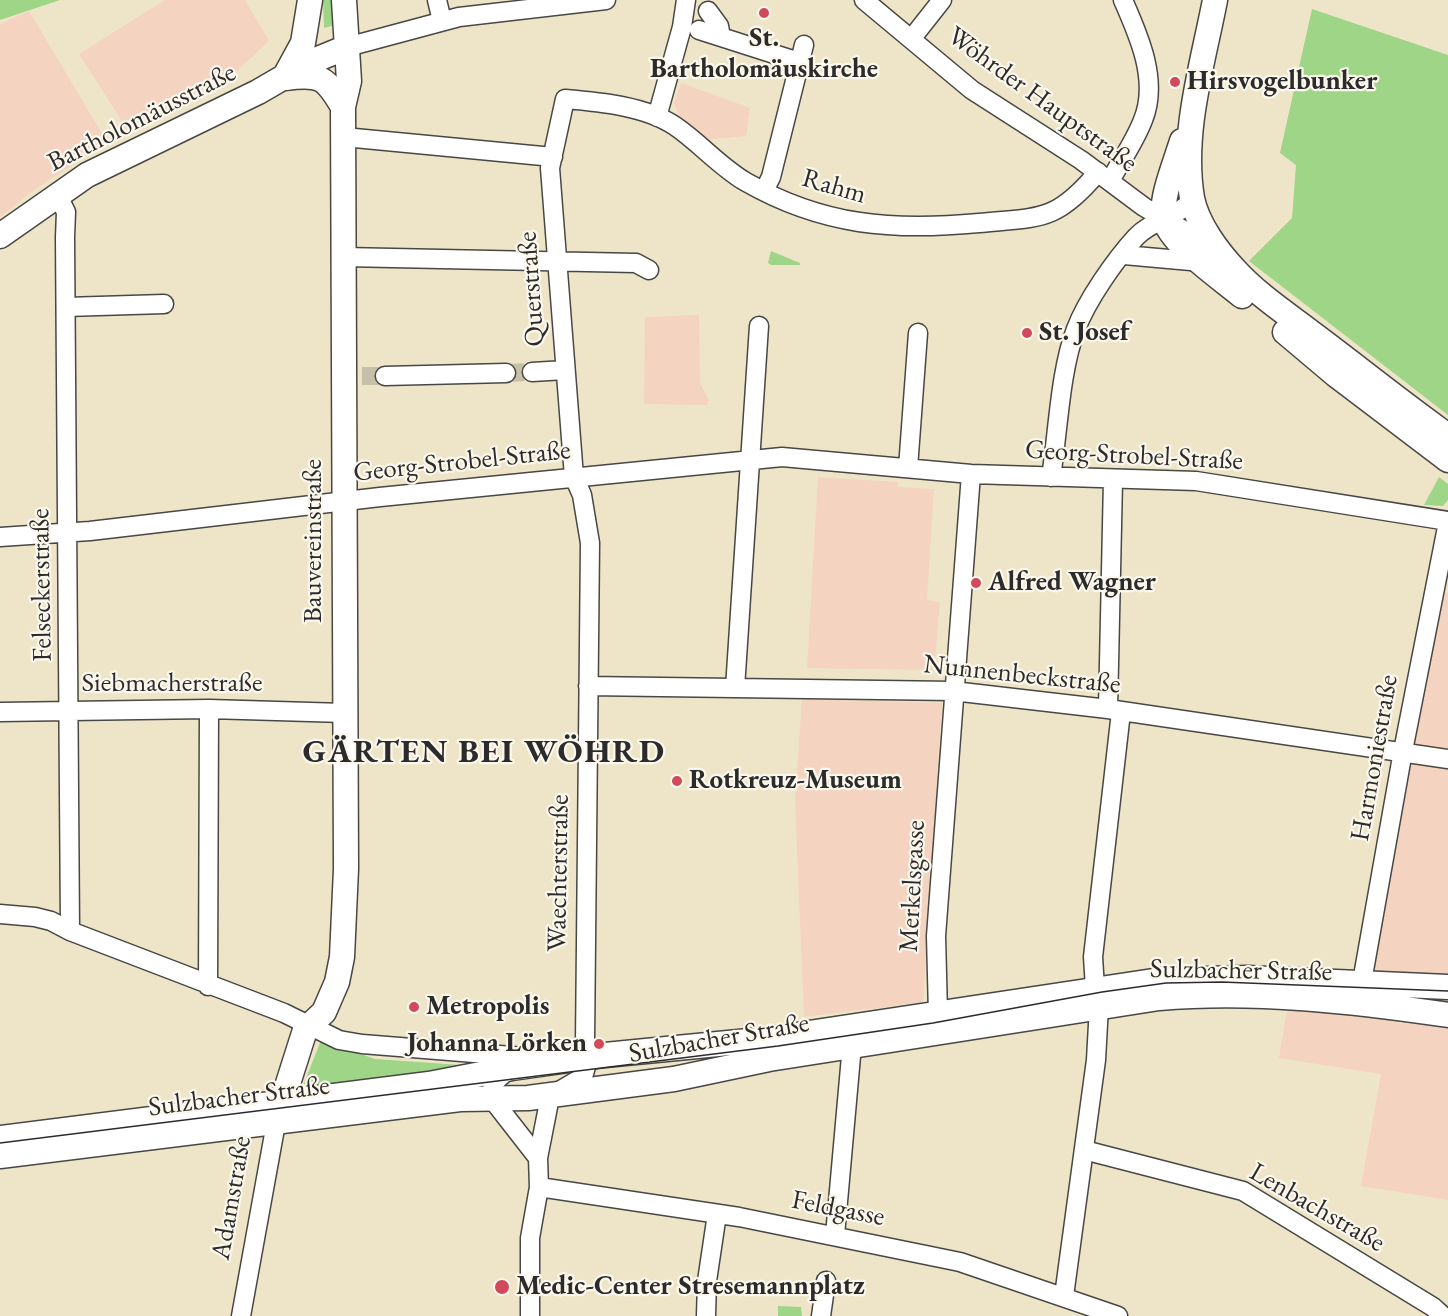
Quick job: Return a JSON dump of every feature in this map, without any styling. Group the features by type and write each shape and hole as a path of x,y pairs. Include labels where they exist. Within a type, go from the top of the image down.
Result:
{"main road":[{"path":"284,78 303,43 310,0"},
{"path":"318,0 318,23 322,35 333,45 347,47"},
{"name":"Bauvereinstraße","path":"309,1025 320,1017 329,1003 342,957 346,870 344,502 353,376 344,257 343,107 348,90 344,0"},
{"path":"1215,0 1194,108 1189,165 1193,200 1216,245 1237,272 1294,320 1448,436"},
{"name":"Bartholomäusstraße","path":"0,236 87,175 284,78 308,63 347,47"},
{"path":"284,78 309,75 320,77 329,84 343,107"},
{"path":"1194,108 1170,183 1164,217 1175,237 1336,375 1448,460"},
{"name":"Sulzbacher Straße","path":"0,1138 460,1100 492,1098 550,1101 688,1077 769,1059 938,1014 1097,997 1360,994 1448,987"},
{"name":"Sulzbacher Straße","path":"1360,994 1448,1015"},
{"name":"Sulzbacher Straße","path":"0,1156 278,1114 512,1068 575,1059 769,1039 853,1037 1097,997"},
{"name":"Adamstraße","path":"278,1114 294,1060 309,1025"}],"street":[{"path":"437,0 442,21"},
{"path":"347,47 442,21 606,0"},
{"path":"657,117 682,27 686,0"},
{"name":"Wöhrder Hauptstraße","path":"864,0 972,90 1104,177 1144,207 1164,217 1237,272"},
{"path":"912,38 942,0"},
{"name":"Rahm","path":"565,99 591,101 657,117 674,126 730,172 802,209 843,221 884,227 942,226 1054,213 1104,177 1141,127 1150,91 1147,70 1123,0"},
{"path":"708,12 719,26 721,37"},
{"path":"699,30 721,37 802,53 771,177 764,191"},
{"name":"Querstraße","path":"565,99 550,168 574,477"},
{"path":"344,137 553,157"},
{"name":"Felseckerstraße","path":"49,200 65,237 69,531 70,931"},
{"path":"1051,477 1064,387 1076,330 1092,297 1138,235 1164,217 1182,210 1193,200"},
{"path":"1124,255 1202,262"},
{"path":"344,257 636,263 649,270"},
{"path":"66,307 164,304"},
{"path":"735,688 759,326"},
{"path":"908,468 918,333"},
{"path":"532,372 565,370"},
{"path":"385,376 506,373"},
{"name":"Georg-Strobel-Straße","path":"0,537 90,531 574,477 782,457 972,474 1196,481 1391,512"},
{"name":"Merkelsgasse","path":"938,1014 935,994 936,936 953,691 972,474"},
{"name":"Waechterstraße","path":"574,477 586,512 590,543 585,887 575,1059"},
{"path":"1064,1296 1100,1028 1093,957 1114,711 1113,480"},
{"name":"Harmoniestraße","path":"1360,994 1403,751 1448,521 1391,512"},
{"name":"Nunnenbeckstraße","path":"588,686 953,691 1114,711 1448,759"},
{"path":"208,986 209,710"},
{"name":"Siebmacherstraße","path":"0,712 209,710 344,713"},
{"path":"0,914 51,921 70,931 309,1025 339,1040 362,1044 575,1059 583,1077 550,1101 538,1158 540,1187 530,1238 530,1316"},
{"path":"835,1235 853,1037"},
{"path":"512,1068 492,1085 492,1098 538,1158"},
{"name":"Adamstraße","path":"241,1316 278,1114"},
{"name":"Lenbachstraße","path":"1084,1150 1243,1191 1433,1306 1443,1316"},
{"name":"Feldgasse","path":"540,1187 835,1235 960,1262 1118,1316"},
{"path":"706,1316 706,1281 717,1214"},
{"path":"821,1316 826,1281"}],"shaded area":[{"path":"165,0 245,0 269,41 237,71 127,129 79,54"},
{"path":"29,11 107,142 34,190 0,217 0,24"},
{"path":"681,83 750,108 746,136 706,140 681,120 674,103"},
{"path":"699,315 700,383 709,400 707,405 644,404 645,317"},
{"path":"818,477 898,482 898,487 934,489 927,600 940,602 934,670 807,668"},
{"path":"1440,591 1448,593 1448,979 1374,972 1372,969"},
{"path":"802,699 942,703 923,1002 804,1017 795,800"},
{"path":"1288,1004 1377,1017 1402,1024 1410,1018 1448,1024 1448,1200 1361,1186 1381,1074 1279,1058"}],"green space":[{"path":"0,0 60,0 0,20"},
{"path":"323,0 339,0 339,24 324,28"},
{"path":"1312,9 1448,55 1448,415 1249,261 1292,218 1296,165 1280,153"},
{"path":"771,251 800,263 800,265 771,265 768,263"},
{"path":"1439,477 1448,484 1448,500 1443,506 1424,505"},
{"path":"321,1040 375,1059 461,1065 424,1074 301,1091"},
{"path":"778,1306 801,1307 802,1316 778,1316"}],"tunnel":[{"path":"506,373 532,372"},
{"path":"362,376 385,376"}],"tram line":[{"path":"0,1143 778,1046 933,1023 1102,992 1166,983 1222,982 1448,991"}],"place":[{"name":"St. Bartholomäuskirche","path":"764,13"},
{"name":"Hirsvogelbunker","path":"1175,82"},
{"name":"St. Josef","path":"1027,333"},
{"name":"Alfred Wagner","path":"976,583"},
{"name":"Rotkreuz-Museum","path":"677,781"},
{"name":"Metropolis","path":"414,1007"},
{"name":"Johanna Lörken","path":"599,1044"},
{"name":"Medic-Center Stresemannplatz","path":"502,1287"}],"district":[{"name":"GÄRTEN BEI WÖHRD","path":"484,753"}]}
